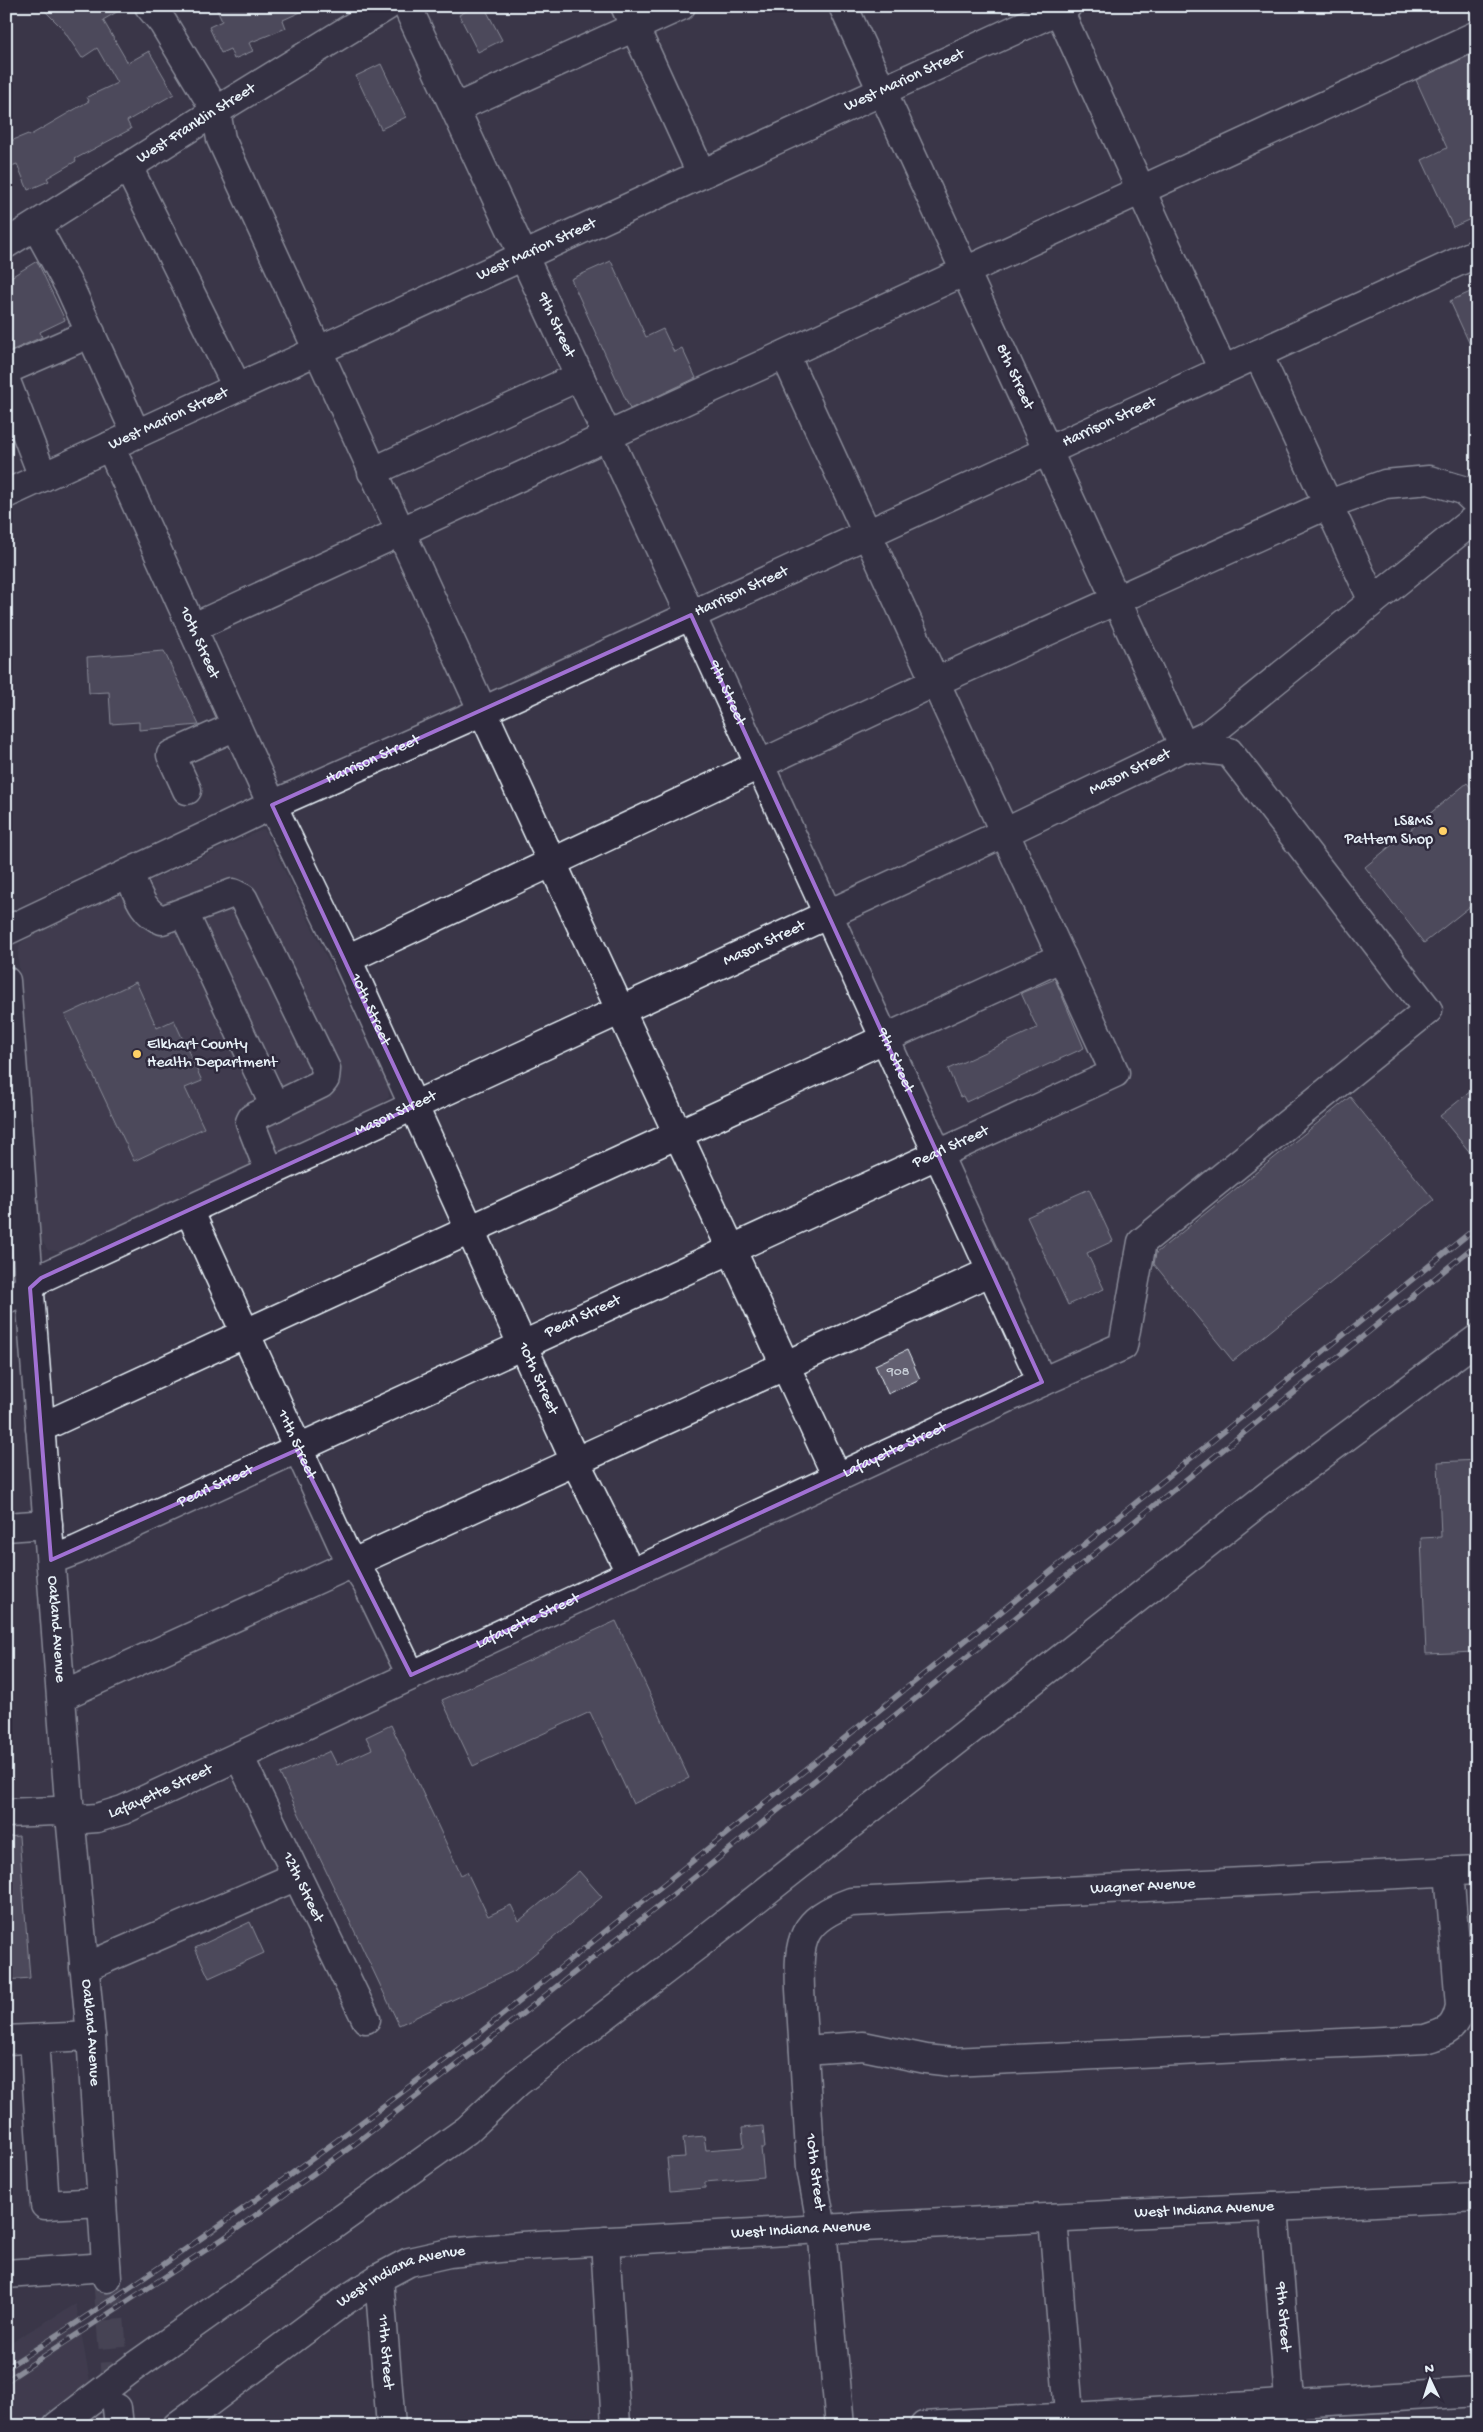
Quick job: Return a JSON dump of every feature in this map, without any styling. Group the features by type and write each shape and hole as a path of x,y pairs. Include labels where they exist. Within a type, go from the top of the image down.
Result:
{"street":[{"path":"149,6 163,23 216,111 221,139 400,534 837,1477"},
{"name":"West Franklin Street","path":"6,244 216,111 387,6"},
{"name":"9th Street","path":"407,6 691,615 1042,1382"},
{"path":"456,108 630,17 681,6"},
{"name":"8th Street","path":"843,6 1184,747"},
{"path":"1061,7 1223,370"},
{"name":"West Marion Street","path":"6,494 1061,7"},
{"path":"630,17 701,173"},
{"path":"192,628 400,534 607,436 1477,35"},
{"path":"128,167 236,387"},
{"path":"36,226 70,288 136,434"},
{"name":"Harrison Street","path":"6,931 272,805 481,712 867,532 1048,451 1477,253"},
{"path":"6,370 90,333"},
{"path":"1258,354 1373,601"},
{"path":"40,1428 1062,957 785,355"},
{"path":"372,472 580,376"},
{"path":"6,380 43,477"},
{"name":"10th Street","path":"110,446 272,805 347,959 574,1461 631,1574"},
{"path":"347,959 935,682 1329,504 1385,484 1428,480 1463,490 1477,504"},
{"name":"Mason Street","path":"18,1293 42,1278 1004,833 1208,735 1477,517"},
{"path":"186,790 171,755 236,726"},
{"name":"Lafayette Street","path":"6,1813 55,1811 84,1819 112,1814 1122,1346 1142,1242 1428,1010 1229,752 1184,747"},
{"path":"128,874 147,911 152,917 162,920 233,893 243,898 326,1069 325,1079 321,1084 252,1118 250,1122 270,1173"},
{"path":"184,913 275,1107"},
{"name":"Pearl Street","path":"51,1560 297,1450 937,1153 1115,1073 1062,957"},
{"name":"Oakland Avenue","path":"6,981 18,1293 40,1428 70,1815 91,2036 107,2272 6,2274"},
{"name":"11th Street","path":"189,1210 297,1450 344,1548 367,1584 410,1675"},
{"path":"62,1696 992,1271"},
{"path":"56,2426 143,2360 466,2130 518,2082 699,1944 1276,1489 1477,1339"},
{"path":"6,1527 48,1524"},
{"name":"12th Street","path":"239,1756 366,2019"},
{"name":"Wagner Avenue","path":"813,1921 827,1911 851,1902 1477,1870"},
{"path":"804,2050 863,2046 926,2059 952,2062 1425,2039 1446,2033 1457,2021 1460,2006 1450,1871"},
{"path":"84,1968 297,1876"},
{"name":"10th Street","path":"813,1921 803,1941 799,1965 811,2168 822,2229 840,2426"},
{"path":"6,2040 91,2036"},
{"path":"34,2039 45,2206 102,2202"},
{"name":"West Indiana Avenue","path":"177,2426 341,2303 379,2278 409,2262 449,2253 521,2246 822,2229 1477,2197"},
{"name":"9th Street","path":"1274,2207 1291,2414"},
{"path":"1053,2218 1069,2421"},
{"path":"605,2241 616,2426"},
{"name":"11th Street","path":"379,2278 390,2426"},
{"path":"924,2426 1291,2414 1477,2392"}],"highlighted area":[{"path":"691,615 1042,1382 411,1675 297,1450 51,1560 30,1288 41,1278 413,1107 272,805"}],"shaded area":[{"path":"264,829 388,1084 389,1097 377,1107 63,1252 48,1250 41,1239 18,956 20,944 33,934"},
{"path":"76,2304 98,2426 6,2426 6,2345"}],"building":[{"path":"40,6 127,6 103,20 128,63 149,51 174,94 127,121 131,129 75,159 76,161 47,178 49,181 28,190 17,164 6,168 6,143 28,134 29,136 89,101 87,97 117,83 97,48 82,58 62,28"},
{"path":"215,6 314,6 283,20 286,28 249,43 253,51 234,59 230,49 221,53 209,27 222,21"},
{"path":"476,6 484,6 502,40 478,52 459,15"},
{"path":"1477,52 1477,216 1453,227 1422,160 1447,148 1416,80"},
{"path":"381,64 406,117 381,129 356,76"},
{"path":"37,261 65,320 40,332 42,337 6,353 6,280"},
{"path":"611,261 646,337 663,329 674,352 682,348 696,378 630,409 571,279"},
{"path":"1477,289 1477,360 1450,301"},
{"path":"164,651 199,725 139,730 139,722 111,724 109,692 89,693 87,657"},
{"name":"LS&MS Pattern Shop","path":"1467,783 1477,795 1477,901 1424,943 1365,867"},
{"path":"1055,979 1084,1048 966,1102 963,1096 960,1097 948,1069 1037,1028 1021,993"},
{"name":"Elkhart County Health Department","path":"136,982 157,1028 174,1020 202,1081 185,1088 204,1128 134,1161 65,1015"},
{"path":"1477,1086 1477,1161 1440,1116"},
{"path":"1350,1097 1434,1200 1233,1361 1154,1264 1156,1253"},
{"path":"1089,1189 1113,1241 1087,1253 1104,1289 1068,1305 1027,1217"},
{"path":"907,1350 920,1379 888,1394 875,1365"},
{"path":"1477,1460 1477,1652 1426,1654 1421,1538 1441,1537 1438,1462"},
{"path":"616,1621 689,1778 633,1804 590,1712 473,1766 442,1700"},
{"path":"391,1725 461,1875 467,1872 488,1916 511,1905 519,1921 579,1871 602,1897 514,1971 399,2025 280,1774 330,1751 337,1765 372,1749 366,1737"},
{"path":"19,1836 30,1978 6,1980 6,1837"},
{"path":"250,1922 264,1953 209,1978 195,1948"},
{"path":"763,2126 765,2148 761,2148 764,2177 705,2182 705,2188 670,2191 667,2158 685,2157 683,2138 704,2136 706,2150 744,2147 742,2128"}],"tunnel":[{"path":"107,2278 117,2403"}],"railway":[{"path":"6,2368 186,2249 476,2036 1477,1227"},
{"path":"6,2381 224,2238 352,2146 474,2052 699,1874 1477,1244"}],"place":[{"name":"LS&MS Pattern Shop","path":"1443,831"},
{"name":"Elkhart County Health Department","path":"137,1054"}]}
